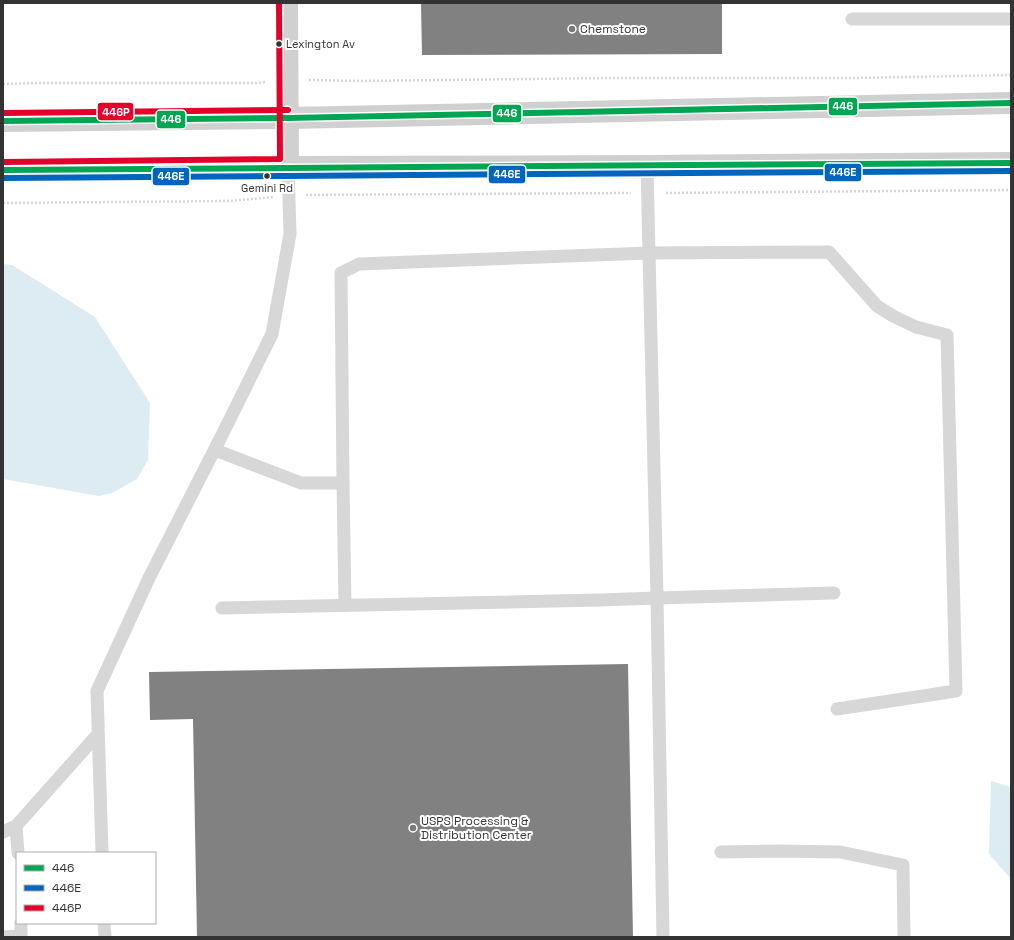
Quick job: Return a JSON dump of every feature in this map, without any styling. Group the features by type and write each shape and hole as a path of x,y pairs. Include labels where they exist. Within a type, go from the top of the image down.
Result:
{"street":[{"path":"287,3 288,167"},
{"path":"3,121 288,118 1011,103"},
{"path":"3,170 1011,163"}],"lane":[{"path":"852,19 1011,19"},
{"path":"647,166 658,598 663,937"},
{"path":"102,852 96,691 149,578 215,450 272,334 290,234 288,167"},
{"path":"345,605 341,273 358,264 649,254 829,252 877,306 893,316 916,327 947,335 956,691 837,709"},
{"path":"215,450 301,483 343,483"},
{"path":"222,608 834,593"},
{"path":"3,832 16,826 98,734"},
{"path":"16,826 18,852"},
{"path":"721,852 840,852 903,865 904,937"},
{"path":"104,924 105,937"},
{"path":"3,937 21,932"}],"path":[{"path":"3,84 256,83 288,80 360,81 609,78 854,78 1011,75"},
{"path":"3,203 230,201 289,195 1011,190"}],"shaded area":[{"path":"3,264 12,265 95,317 150,403 148,460 137,479 112,493 99,496 3,479"},
{"path":"991,781 1011,787 1011,879 989,854"}],"building":[{"name":"Chemstone","path":"421,3 722,3 722,54 422,55"},
{"name":"USPS Processing & Distribution Center","path":"628,664 633,937 197,937 193,719 150,720 149,672"}],"transit line":[{"name":"446P","path":"3,162 280,159 279,3"},
{"name":"446","path":"3,121 288,118 1011,103"},
{"name":"446P","path":"3,113 288,110"},
{"name":"446","path":"3,170 1011,163"},
{"name":"446E","path":"3,178 1011,171"}],"place":[{"name":"Chemstone","path":"572,29"},
{"name":"Lexington Av","path":"279,44"},
{"name":"Gemini Rd","path":"267,176"},
{"name":"USPS Processing & Distribution Center","path":"413,828"}]}
